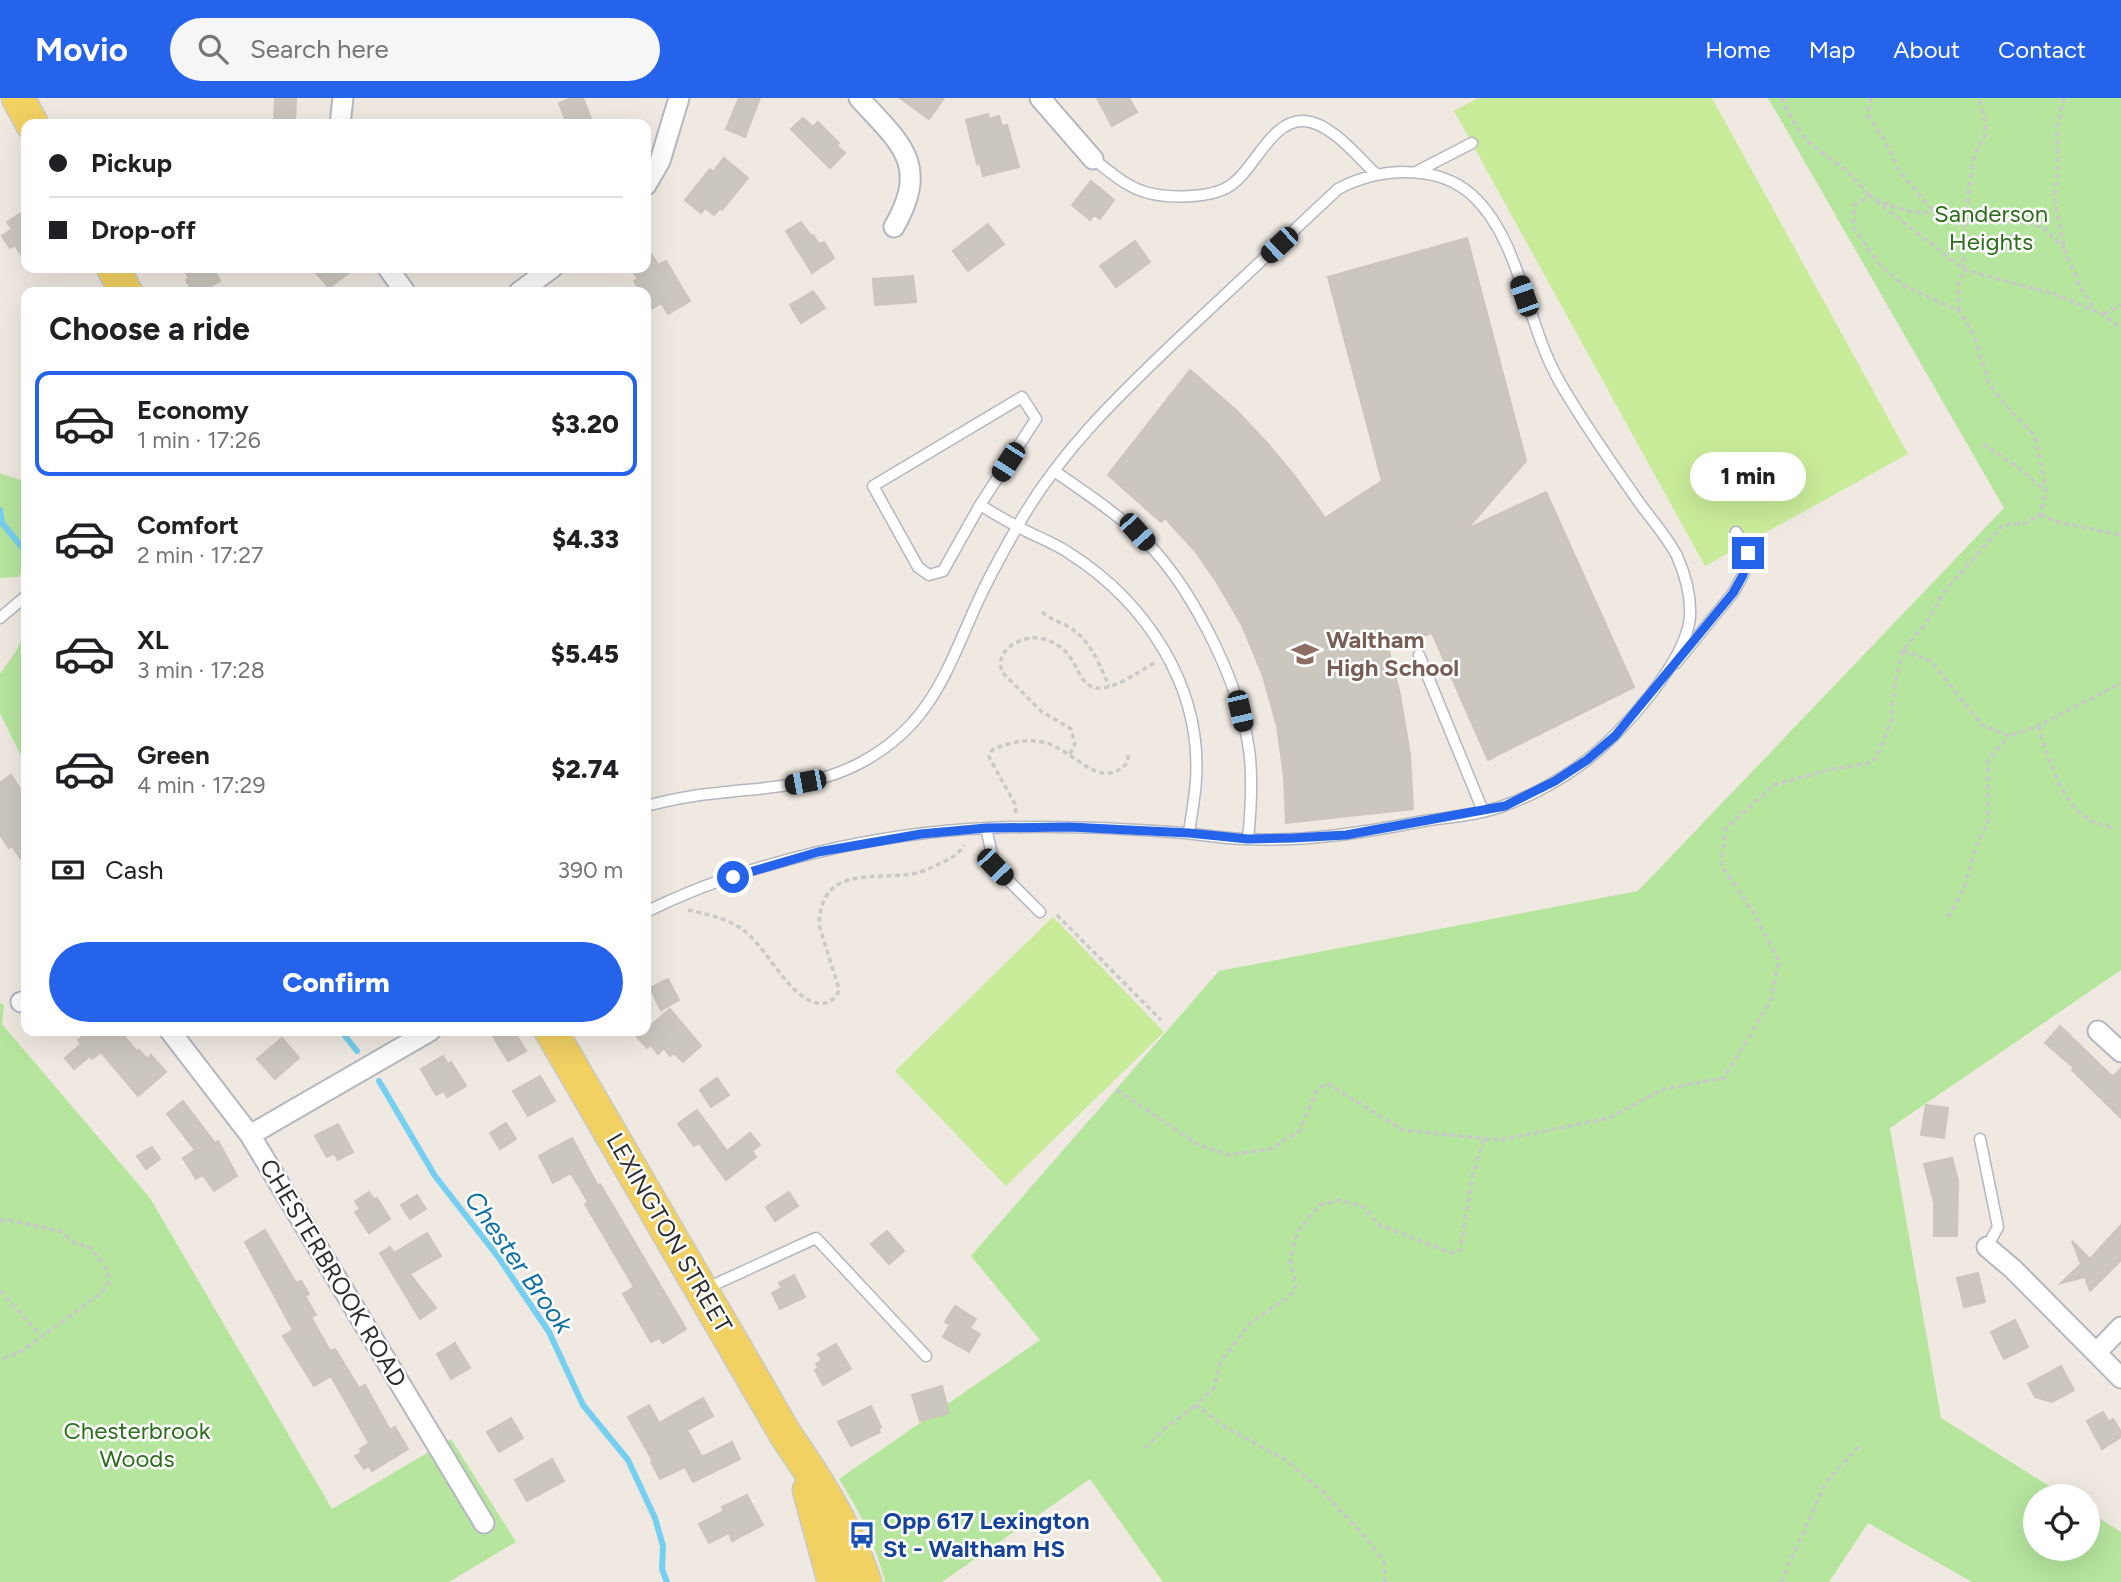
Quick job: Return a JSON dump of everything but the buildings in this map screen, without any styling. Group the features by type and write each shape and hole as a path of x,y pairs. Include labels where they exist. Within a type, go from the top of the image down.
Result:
{"main road":[{"path":"18,98 29,119"},
{"name":"LEXINGTON STREET","path":"554,1036 787,1437 840,1519 865,1582"},
{"name":"LEXINGTON STREET","path":"787,1437 815,1509 834,1582"}],"street":[{"path":"341,119 343,98"},
{"path":"651,176 660,161 679,98"},
{"path":"859,98 897,139 907,157 912,176 906,206 894,227"},
{"path":"1040,98 1093,159"},
{"path":"526,287 545,273"},
{"path":"2098,1031 2121,1052"},
{"name":"CHESTERBROOK ROAD","path":"174,1036 250,1135 484,1523"},
{"path":"250,1135 421,1036"},
{"path":"1987,1247 2013,1269 2121,1378"},
{"path":"2096,1353 2121,1327"}],"lane":[{"path":"1093,159 1142,191 1167,197 1197,195 1230,186 1276,132 1290,122 1303,120 1328,129 1377,174"},
{"path":"1416,172 1472,143"},
{"path":"651,805 716,793 783,787 827,778 863,762 892,742 917,718 940,687 979,599 1017,527 1054,471 1084,434 1123,392 1338,189 1377,174 1416,172 1451,181 1471,194 1493,219 1507,245 1532,321 1558,379 1676,555 1688,591 1690,620 1669,671"},
{"path":"1022,397 1035,419 980,505 943,571 929,575 918,567 873,486 1022,397"},
{"path":"1054,471 1137,532 1175,575 1209,635 1236,692 1249,750 1251,809 1248,839"},
{"path":"980,505 1068,552 1111,583 1140,615 1168,653 1183,688 1193,730 1196,778 1189,833"},
{"path":"651,910 733,877 818,852 900,836 986,828 1070,827 1248,839 1346,835 1505,806 1555,781 1587,760 1615,736 1718,613 1743,575 1748,553 1736,532"},
{"path":"0,618 21,600"},
{"path":"1419,655 1483,811"},
{"path":"986,828 995,867 1040,912"},
{"path":"1980,1139 1998,1227 1987,1247"},
{"path":"703,1290 816,1238 926,1356"}],"path":[{"path":"1781,98 1799,131 1809,143 1847,171 1870,196 1965,270 2054,294 2099,313 2121,328"},
{"path":"1871,98 1868,115 1900,172 1935,213"},
{"path":"1117,1090 1197,1144 1229,1155 1271,1149 1299,1131 1318,1088 1328,1084 1403,1130 1499,1140 1609,1118 1663,1089 1724,1078 1770,1002 1779,961 1754,913 1721,865 1726,828 1774,785 1830,769 1866,764 1876,758 1891,722 1895,683 1903,649 1928,621 1944,592 2003,525 2026,523 2040,514 2046,491 2035,436 2004,404 1989,383 1973,333 1959,311 1958,283 1965,270 1962,248 1975,153 1985,136 1986,124 1979,98"},
{"path":"2064,98 2057,127 2058,173 2054,195 2064,248 2080,287 2099,313"},
{"path":"1870,196 1897,209 1917,214 1990,217 2026,222 2044,228 2064,248"},
{"path":"1870,196 1855,205 1853,227 1879,264 1903,285 1959,311"},
{"path":"2099,313 2121,305"},
{"path":"1983,444 2046,491"},
{"path":"2040,514 2058,522 2121,535"},
{"path":"1042,612 1050,619 1067,625 1086,642 1109,686"},
{"path":"1070,754 1075,744 1071,729 1041,711 1002,672 1001,658 1012,644 1034,637 1059,645 1066,651 1084,681 1091,687 1100,689 1121,682 1157,661"},
{"path":"1903,649 1931,661 1982,725 2010,736"},
{"path":"1948,917 1964,889 1976,847 1988,821 1988,760 2010,736 2038,726 2121,683"},
{"path":"2038,726 2051,765 2069,802 2090,820 2116,829"},
{"path":"1016,815 1015,804 989,757 992,750 1016,741 1045,743 1061,748 1103,774 1113,774 1128,762 1128,752"},
{"path":"688,910 711,915 740,928 800,995 813,1003 827,1003 838,995 839,989 820,925 820,915 828,894 848,880 865,875 904,874 930,869 949,859 964,845"},
{"path":"1058,915 1161,1020"},
{"path":"1145,1448 1214,1388 1221,1362 1250,1323 1290,1296 1296,1286 1290,1258 1298,1231 1320,1205 1340,1200 1362,1206 1380,1226 1451,1253 1460,1250 1473,1174 1484,1139"},
{"path":"0,1221 9,1220 60,1231 75,1243 91,1248 108,1270 110,1281 101,1293 22,1351 0,1360"},
{"path":"0,1291 41,1336"},
{"path":"1196,1405 1225,1427 1286,1461 1325,1494 1368,1540 1384,1562 1385,1582"},
{"path":"1781,1582 1826,1482 1860,1445"}],"green space":[{"path":"1478,98 1712,98 1908,454 1705,566 1454,111"},
{"name":"Sanderson Heights","path":"1768,98 2121,98 2121,970 1890,1128 1941,1418 2046,1484 2023,1484 2023,1561 2100,1561 2100,1519 2121,1532 2121,1582 1972,1582 1868,1523 1829,1582 1163,1582 1090,1479 942,1582 885,1582 866,1529 839,1479 1040,1340 971,1256 1219,971 1638,891 2004,508"},
{"path":"0,473 21,480 21,574 18,577 0,578"},
{"path":"21,640 21,756 0,713 0,674"},
{"path":"1053,917 1164,1032 1006,1186 895,1071"},
{"name":"Chesterbrook Woods","path":"0,1003 4,1005 2,1024 150,1198 332,1509 451,1439 516,1542 449,1582 0,1582"}],"waterway":[{"name":"Chester Brook","path":"0,510 2,523 21,546"},
{"name":"Chester Brook","path":"345,1036 357,1051"},
{"name":"Chester Brook","path":"379,1081 435,1176 499,1258 549,1332 583,1405 628,1460 655,1518 663,1546 662,1569 667,1582"}],"place":[{"name":"Waltham High School","path":"1305,654"},
{"name":"Opp 617 Lexington St - Waltham HS","path":"862,1535"}],"route":[{"path":"733,877 818,852 900,836 986,828 1070,827 1248,839 1293,838 1346,835 1505,806 1555,781 1587,760 1615,736 1733,593 1743,575 1748,553"}]}
